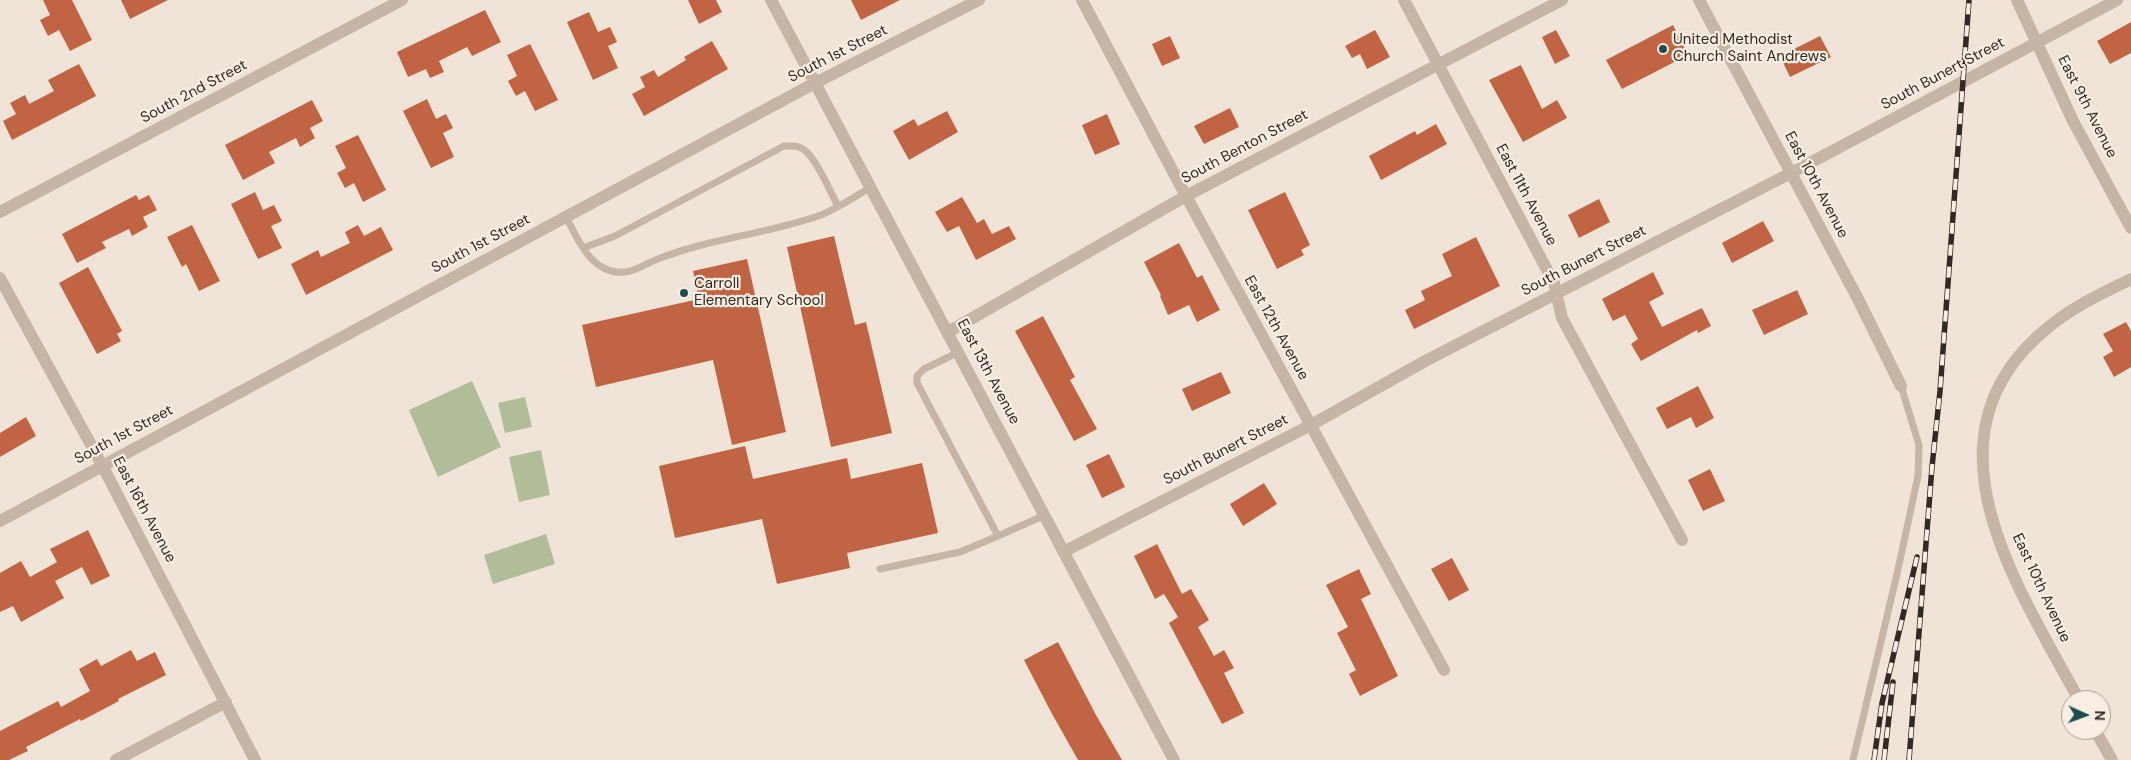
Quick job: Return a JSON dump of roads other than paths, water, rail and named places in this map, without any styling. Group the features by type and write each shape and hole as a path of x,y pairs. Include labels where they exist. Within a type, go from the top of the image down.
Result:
{"street":[{"name":"South 2nd Street","path":"0,212 402,0"},
{"name":"East 13th Avenue","path":"771,0 1065,551 1174,760"},
{"name":"South 1st Street","path":"0,521 815,83 979,0"},
{"name":"East 12th Avenue","path":"1082,0 1186,196 1444,670"},
{"name":"East 11th Avenue","path":"1404,0 1554,283 1562,318 1682,540"},
{"name":"South Benton Street","path":"948,332 1186,196 1562,0"},
{"name":"East 10th Avenue","path":"1699,0 1858,299 1901,386"},
{"name":"East 9th Avenue","path":"2017,0 2074,121 2131,228"},
{"name":"South Bunert Street","path":"1065,551 1311,425 1427,360 1791,173 2117,0"},
{"name":"East 16th Avenue","path":"0,278 102,465 255,760"},
{"name":"East 10th Avenue","path":"2074,690 2037,622 2006,558 1992,519 1985,486 1982,452 1984,426 1993,398 2008,371 2026,348 2055,322 2077,307 2131,279"},
{"path":"116,760 226,702"},
{"path":"2101,740 2112,760"}],"lane":[{"path":"583,248 615,236 784,146 796,146 804,149 812,158 838,206"},
{"path":"566,217 583,248 603,268 626,272 638,269 657,259 692,248 821,215 871,188"},
{"path":"959,352 924,369 917,376 917,383 998,536"},
{"path":"1853,760 1918,476 1919,445 1901,386"},
{"path":"880,569 960,552 1045,515"}],"railway":[{"path":"1909,760 1932,467 1940,391 1969,0"},
{"path":"1874,760 1882,703 1917,557"},
{"path":"1884,760 1893,682"}],"place":[{"name":"United Methodist Church Saint Andrews","path":"1663,49"},
{"name":"Carroll Elementary School","path":"684,293"}]}
